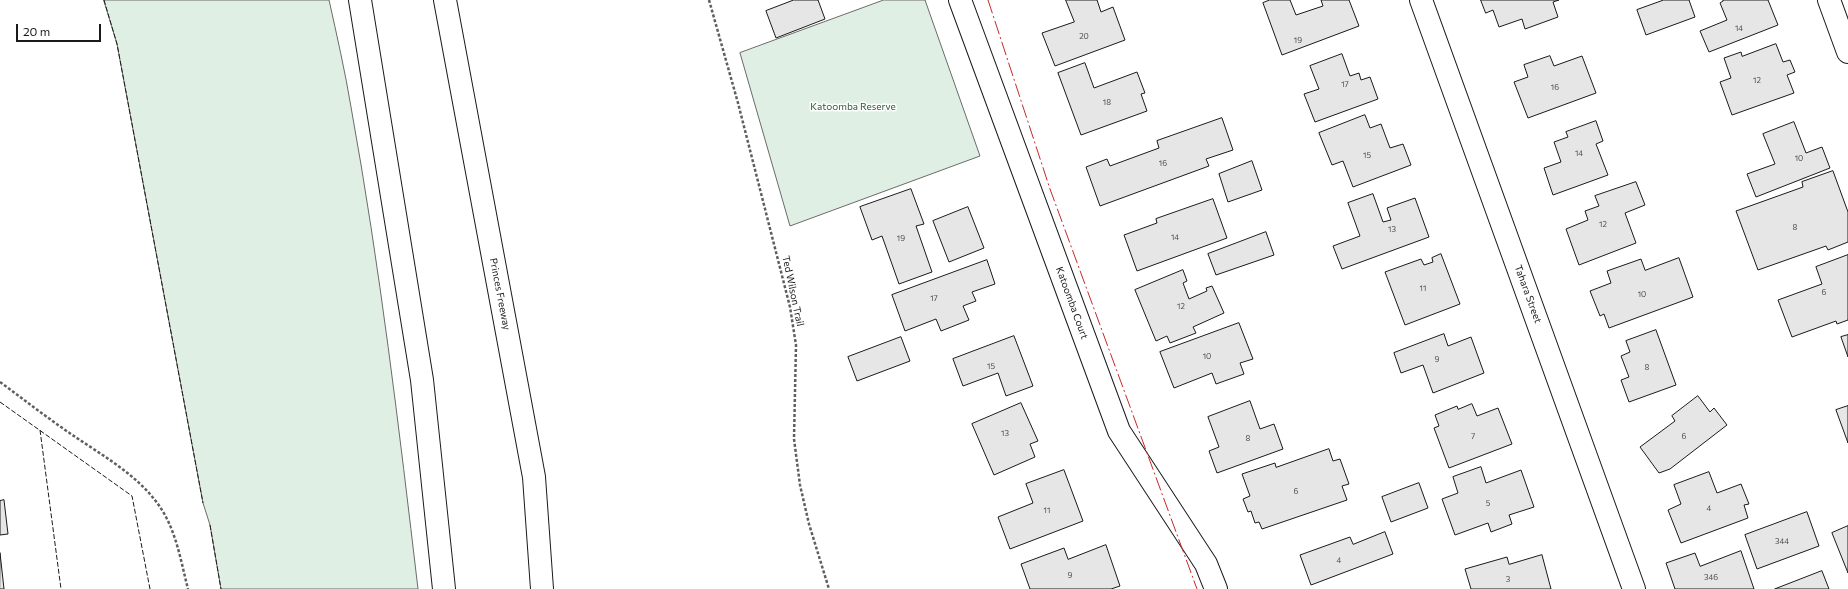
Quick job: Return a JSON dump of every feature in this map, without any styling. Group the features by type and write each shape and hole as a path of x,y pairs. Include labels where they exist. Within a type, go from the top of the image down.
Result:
{"main road":[{"path":"360,0 422,380 444,589"},
{"name":"Princes Freeway","path":"445,0 534,477 542,589"},
{"name":"Katoomba Court","path":"960,0 1119,431 1206,564 1216,589"},
{"name":"Tahara Street","path":"1421,0 1634,589"},
{"path":"1829,0 1848,52"}],"path":[{"name":"Ted Wilson Trail","path":"709,0 738,103 790,307 796,345 794,439 800,485 809,524 829,589"},
{"path":"0,382 45,416 138,480 152,496 167,519 177,544 188,589"}],"green space":[{"path":"104,0 329,0 349,94 371,227 396,408 418,589 221,589 210,525 203,503 117,44"},
{"name":"Katoomba Reserve","path":"884,0 925,0 980,156 790,226 740,53"}],"building":[{"path":"794,0 818,0 825,19 776,38 766,11"},
{"path":"1066,0 1097,0 1101,12 1113,7 1125,40 1055,66 1042,33 1074,22"},
{"path":"1270,0 1290,0 1296,15 1323,6 1321,0 1349,0 1359,26 1282,55 1263,3"},
{"path":"1481,0 1559,0 1553,2 1558,17 1525,29 1522,19 1499,27 1493,10 1486,13"},
{"path":"1664,0 1689,0 1695,17 1646,35 1637,10"},
{"path":"1723,0 1768,0 1778,25 1709,52 1700,31 1727,20 1720,3"},
{"path":"1776,44 1783,62 1790,60 1795,72 1787,75 1794,93 1732,115 1720,82 1731,78 1724,58 1741,52 1742,56"},
{"path":"1342,54 1350,76 1359,73 1361,80 1370,77 1378,99 1315,122 1304,94 1319,89 1310,66"},
{"path":"1550,56 1554,66 1582,56 1596,93 1528,118 1514,82 1528,77 1524,65"},
{"path":"1085,63 1094,88 1137,72 1145,93 1141,94 1147,111 1081,135 1058,73"},
{"path":"1365,115 1370,128 1381,124 1390,148 1403,144 1411,165 1353,187 1343,161 1332,165 1319,133"},
{"path":"1222,118 1233,150 1206,159 1209,166 1100,206 1086,167 1107,159 1110,166 1159,148 1157,141"},
{"path":"1596,121 1603,141 1596,144 1608,175 1553,195 1544,168 1561,162 1554,142 1568,137 1566,132"},
{"path":"1794,122 1806,153 1822,147 1830,168 1756,197 1747,174 1775,164 1763,134"},
{"path":"1252,161 1262,190 1228,202 1219,174"},
{"path":"1833,171 1848,212 1848,242 1828,250 1826,246 1758,270 1736,211 1803,187 1802,182"},
{"path":"1636,182 1645,205 1625,213 1636,243 1579,265 1566,229 1588,220 1585,211 1599,206 1595,196"},
{"path":"911,189 924,224 916,226 932,272 899,284 882,236 872,240 860,207"},
{"path":"1373,194 1383,222 1391,220 1387,208 1415,198 1429,237 1342,269 1333,246 1360,236 1348,203"},
{"path":"1213,199 1227,238 1137,271 1124,235 1157,223 1156,219"},
{"path":"968,207 984,248 949,262 933,221"},
{"path":"1266,232 1274,255 1216,275 1208,254"},
{"path":"1441,254 1460,304 1405,325 1385,272 1421,259 1424,265 1433,262 1432,258"},
{"path":"1848,255 1848,320 1837,324 1836,321 1792,337 1778,300 1822,284 1816,267"},
{"path":"1679,258 1693,297 1609,328 1604,314 1600,316 1590,291 1611,283 1607,271 1641,259 1645,270"},
{"path":"987,260 995,284 972,292 976,301 963,306 969,320 941,331 936,319 905,331 892,295"},
{"path":"1183,270 1187,281 1183,283 1189,299 1207,291 1206,288 1212,286 1224,313 1193,327 1196,333 1170,343 1167,336 1156,341 1135,290"},
{"path":"1239,323 1253,359 1240,363 1244,374 1216,384 1212,373 1174,388 1160,352"},
{"path":"1656,330 1676,385 1629,402 1621,380 1629,377 1621,356 1630,352 1626,341"},
{"path":"1444,334 1448,346 1471,337 1484,373 1433,393 1423,365 1401,373 1394,353"},
{"path":"1848,335 1848,357 1841,337"},
{"path":"1014,336 1033,386 1006,396 998,373 963,386 953,359"},
{"path":"901,337 910,361 857,381 848,357"},
{"path":"1698,396 1710,412 1714,408 1727,425 1670,469 1659,473 1640,447 1675,421 1672,416"},
{"path":"1250,401 1260,429 1274,424 1283,449 1217,473 1209,451 1219,447 1208,417"},
{"path":"1021,403 1038,441 1030,444 1035,457 994,475 972,424"},
{"path":"1472,404 1477,416 1498,408 1512,444 1449,468 1434,428 1439,426 1435,415 1457,406 1458,409"},
{"path":"1848,406 1848,443 1836,410"},
{"path":"1329,449 1333,461 1340,459 1349,484 1342,486 1347,500 1262,529 1259,522 1255,523 1251,511 1248,512 1243,499 1250,496 1242,474 1275,463 1276,467"},
{"path":"1481,467 1486,483 1521,470 1534,507 1509,515 1512,524 1491,532 1488,523 1455,535 1442,499 1458,493 1453,477"},
{"path":"1064,470 1083,521 1010,549 998,517 1033,503 1026,484"},
{"path":"1709,472 1717,493 1741,484 1749,504 1744,505 1748,518 1681,543 1668,510 1681,504 1674,485"},
{"path":"1419,483 1428,508 1391,522 1382,497"},
{"path":"4,500 8,534 0,535 0,501"},
{"path":"1807,512 1819,546 1757,569 1745,535"},
{"path":"1848,526 1848,573 1832,533"},
{"path":"1385,532 1393,554 1311,585 1300,555 1350,537 1353,544"},
{"path":"1106,545 1120,586 1111,589 1030,589 1021,564 1064,548 1068,559"},
{"path":"1741,551 1754,589 1675,589 1666,563 1695,553 1700,566"},
{"path":"0,553 4,589 0,589"},
{"path":"1542,555 1551,589 1471,589 1465,569 1507,557 1509,564"},
{"path":"1822,571 1829,589 1775,589"}],"fence":[{"path":"104,0 117,44 203,503"},
{"path":"0,402 132,496 150,589"},
{"path":"40,430 61,589"},
{"path":"210,525 221,589"}],"power":[{"path":"988,0 1050,189 1197,589"}]}
